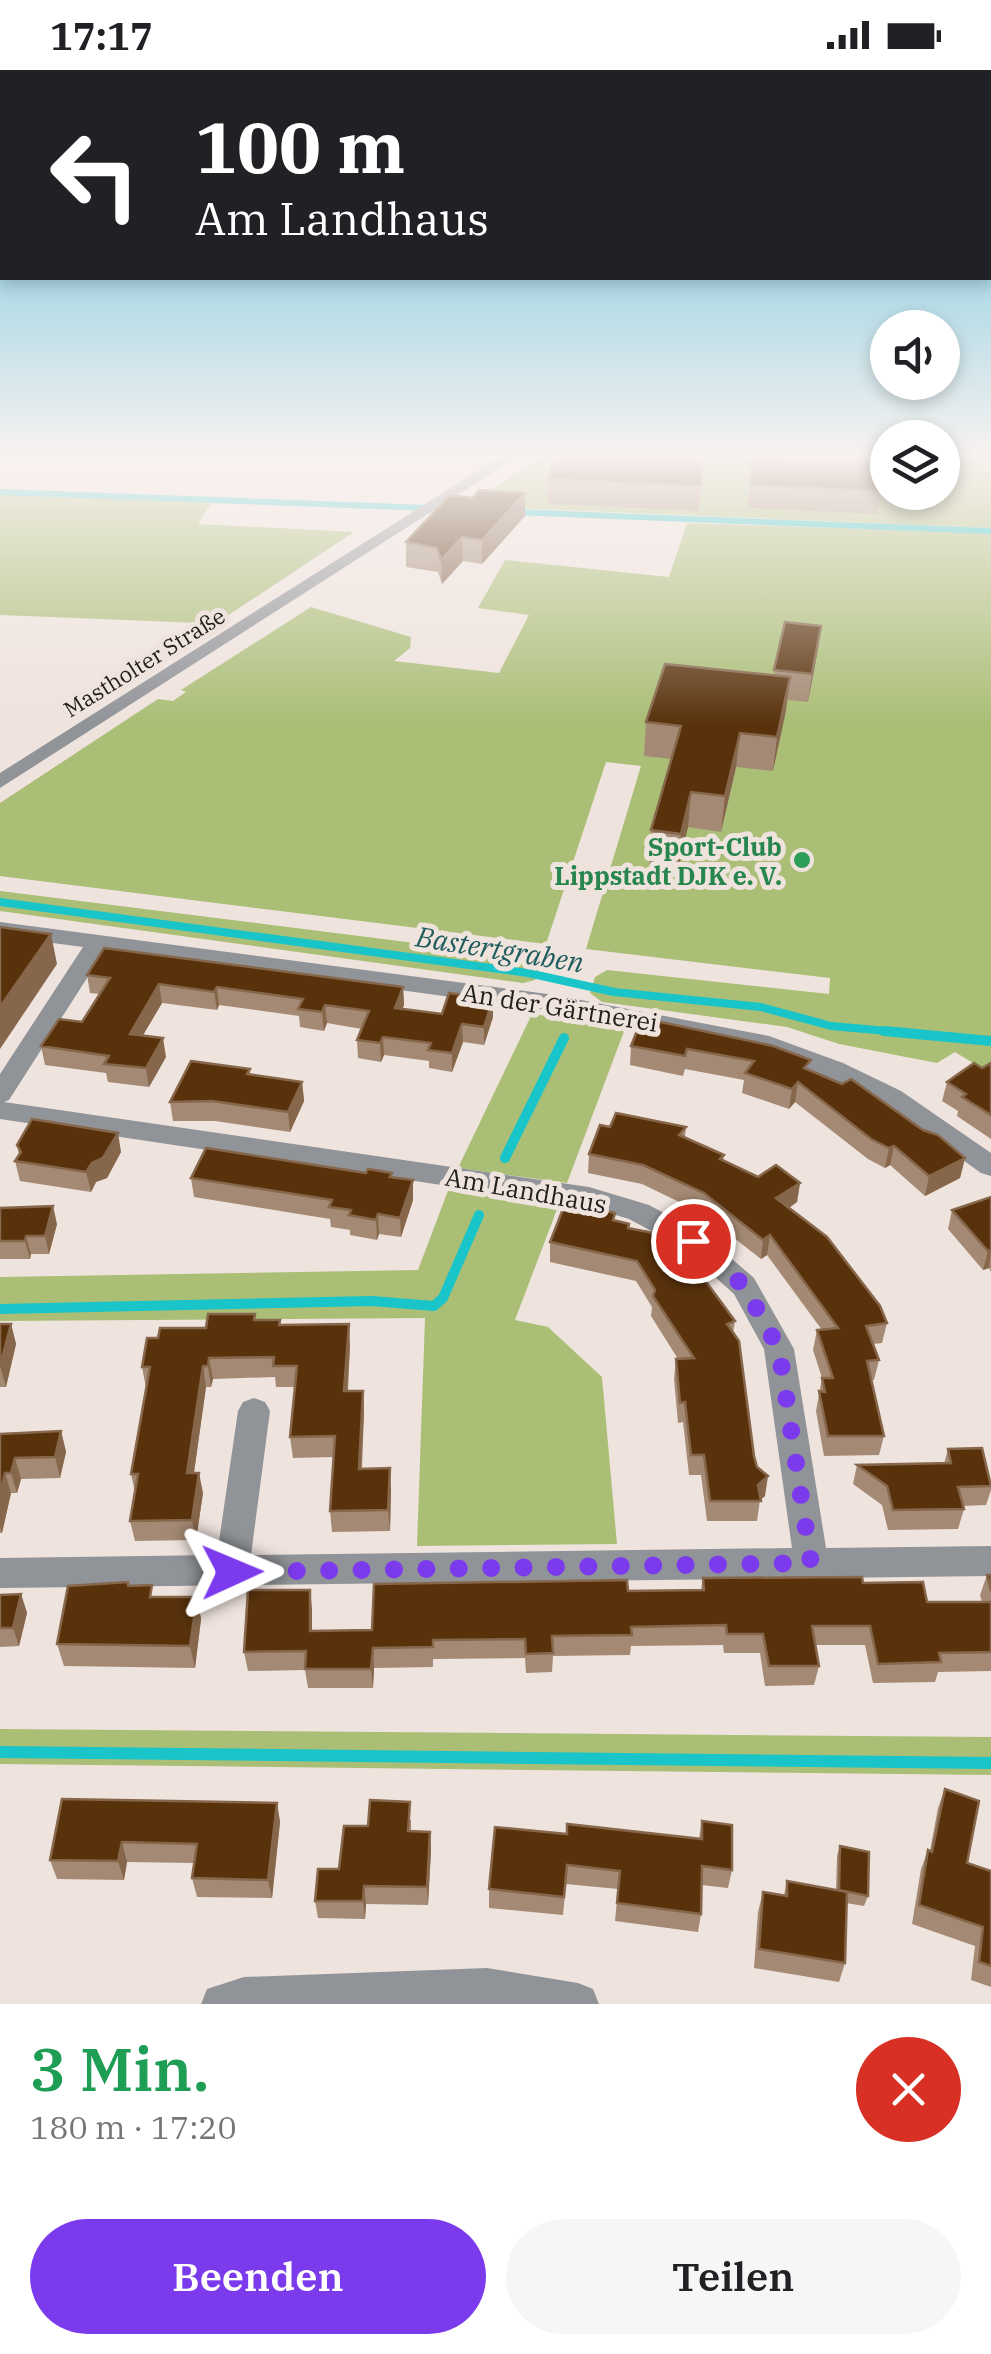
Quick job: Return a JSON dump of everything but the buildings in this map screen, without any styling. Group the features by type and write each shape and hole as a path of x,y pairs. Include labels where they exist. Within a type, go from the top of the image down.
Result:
{"street":[{"name":"Mastholter Straße","path":"0,782 376,543"},
{"name":"An der Gärtnerei","path":"0,929 555,1002 769,1044 892,1097 991,1166"},
{"path":"0,1094 98,942"},
{"name":"Am Landhaus","path":"0,1110 588,1197 640,1212 693,1241 744,1286 779,1349 811,1563"},
{"path":"232,1572 254,1411"},
{"path":"0,1574 991,1562"},
{"path":"222,2004 244,1998 487,1989 578,2004"}],"green space":[{"path":"0,543 337,543 221,620 201,623 0,615"},
{"path":"680,543 991,543 991,1074 955,1052 937,1063 839,1044 787,1027 602,1002 590,993 595,977 607,970 829,994 830,978 586,949 641,766 606,762 546,944 0,876 0,803 158,699 173,701 186,692 181,690 311,607 411,637 410,648 394,661 499,673 529,615 478,608 505,560 669,577"},
{"path":"0,891 542,959 535,980 523,983 0,911"},
{"path":"532,1014 626,1026 567,1183 458,1168"},
{"path":"449,1188 559,1204 515,1320 548,1327 602,1377 617,1544 417,1546 425,1318 0,1321 0,1277 418,1270"},
{"path":"0,1729 991,1737 991,1775 0,1764"}],"waterway":[{"name":"Bastertgraben","path":"0,902 528,973 614,992 761,1007 831,1026 910,1033"},
{"name":"Bastertgraben","path":"884,1031 991,1041"},
{"path":"505,1158 564,1038"},
{"path":"0,1309 372,1301 434,1306 443,1298 479,1215"},
{"path":"0,1752 991,1763"}],"place":[{"name":"Sport-Club Lippstadt DJK e. V.","path":"802,860"}],"route":[{"path":"232,1572 811,1563 779,1349 744,1286 693,1241"}]}
